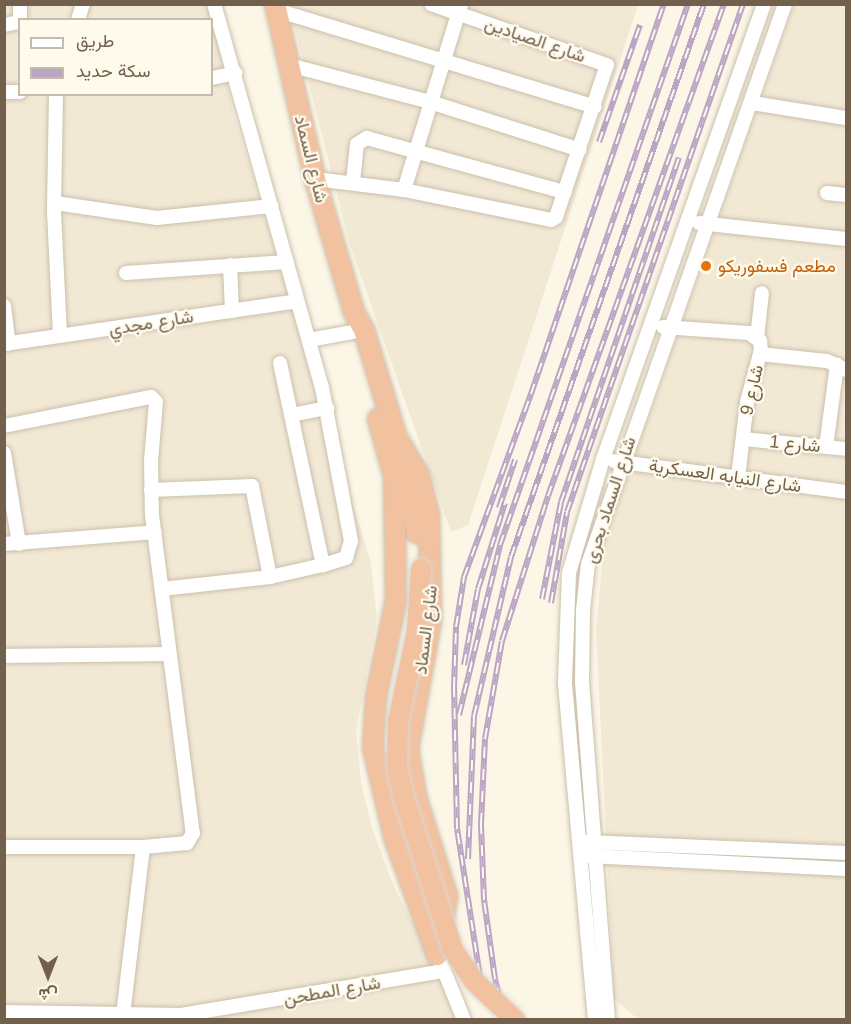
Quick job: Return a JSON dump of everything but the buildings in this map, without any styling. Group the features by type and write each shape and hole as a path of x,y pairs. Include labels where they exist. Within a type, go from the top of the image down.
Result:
{"highway":[{"name":"شارع السماد","path":"275,7 315,179 354,312 394,476 396,600 376,697 373,748 394,840 441,963"},
{"name":"شارع السماد","path":"359,331 396,436 419,474 431,532 431,620 408,749 416,797 447,896 441,963"},
{"path":"396,436 413,506 417,631 398,721 397,767 403,795 453,950 474,981 515,1020"},
{"path":"394,476 415,570 406,624 387,709 384,747 388,785 422,899 444,958 465,988 498,1020"}],"street":[{"path":"162,589 270,577 323,565 346,558 351,541 327,408 214,4"},
{"name":"شارع الصيادين","path":"431,4 459,9 605,64 608,68 595,107"},
{"name":"شارع السماد بحرى","path":"608,1020 597,989 579,849 565,682 565,610 577,535 690,222 764,4"},
{"name":"شارع السماد بحرى","path":"595,1020 597,989 595,849 582,682 583,610 594,542 752,103 785,4"},
{"path":"275,7 297,11 595,107 565,192 551,220 404,190 315,179"},
{"path":"404,190 459,9"},
{"path":"289,65 430,102 579,150"},
{"path":"213,78 235,73"},
{"path":"56,96 55,202 60,336"},
{"path":"752,103 846,118"},
{"path":"353,182 359,140 367,138 416,149 565,192"},
{"path":"827,193 846,195"},
{"path":"55,202 157,218 271,206"},
{"path":"690,222 846,239"},
{"path":"126,273 287,262"},
{"path":"230,265 232,311"},
{"path":"758,338 762,293"},
{"name":"شارع مجدي","path":"7,344 297,301"},
{"path":"4,306 7,344"},
{"name":"شارع 9","path":"652,326 748,333 758,338 760,354 747,402 738,478"},
{"path":"309,340 359,331"},
{"path":"760,354 842,367 826,447"},
{"path":"280,363 323,565"},
{"path":"4,426 154,398 151,490 154,532 193,836 188,843 143,847 4,847"},
{"path":"291,415 327,408"},
{"name":"شارع 1","path":"743,439 846,449"},
{"path":"4,453 12,544 154,532"},
{"name":"شارع النيابه العسكرية","path":"603,459 846,492"},
{"path":"151,490 252,486 270,577"},
{"path":"565,610 583,610"},
{"path":"4,656 168,654"},
{"path":"565,682 582,682"},
{"path":"123,1015 143,847"},
{"path":"579,849 766,850 846,853"},
{"path":"595,849 765,866 846,869"},
{"path":"765,866 766,850"},
{"name":"شارع المطحن","path":"4,1012 104,1017 249,1013 441,963"},
{"name":"شارع السماد","path":"441,963 464,1020"}],"shaded area":[{"path":"5,5 209,5 212,18 18,18 18,96 213,96 213,23 234,115 371,563 377,619 356,731 361,782 372,828 394,887 439,973 454,1019 5,1020"},
{"path":"289,5 638,5 468,525 451,532 349,242"},
{"path":"794,5 846,5 846,1019 638,1019 614,999 596,630 604,544"}],"railway":[{"path":"483,996 457,829 454,688 456,627 464,577 531,394 664,4"},
{"path":"459,715 500,545 688,4"},
{"path":"468,859 474,716 511,557 704,4"},
{"path":"505,1020 495,979 484,900 481,824 485,739 502,641 548,496 724,4"},
{"path":"551,603 567,512 743,4"},
{"path":"599,142 640,25"},
{"path":"542,599 561,502 679,158"},
{"path":"499,508 515,460"},
{"path":"464,665 478,589 505,503"}],"place":[{"name":"مطعم فسفوريكو","path":"706,266"}]}
